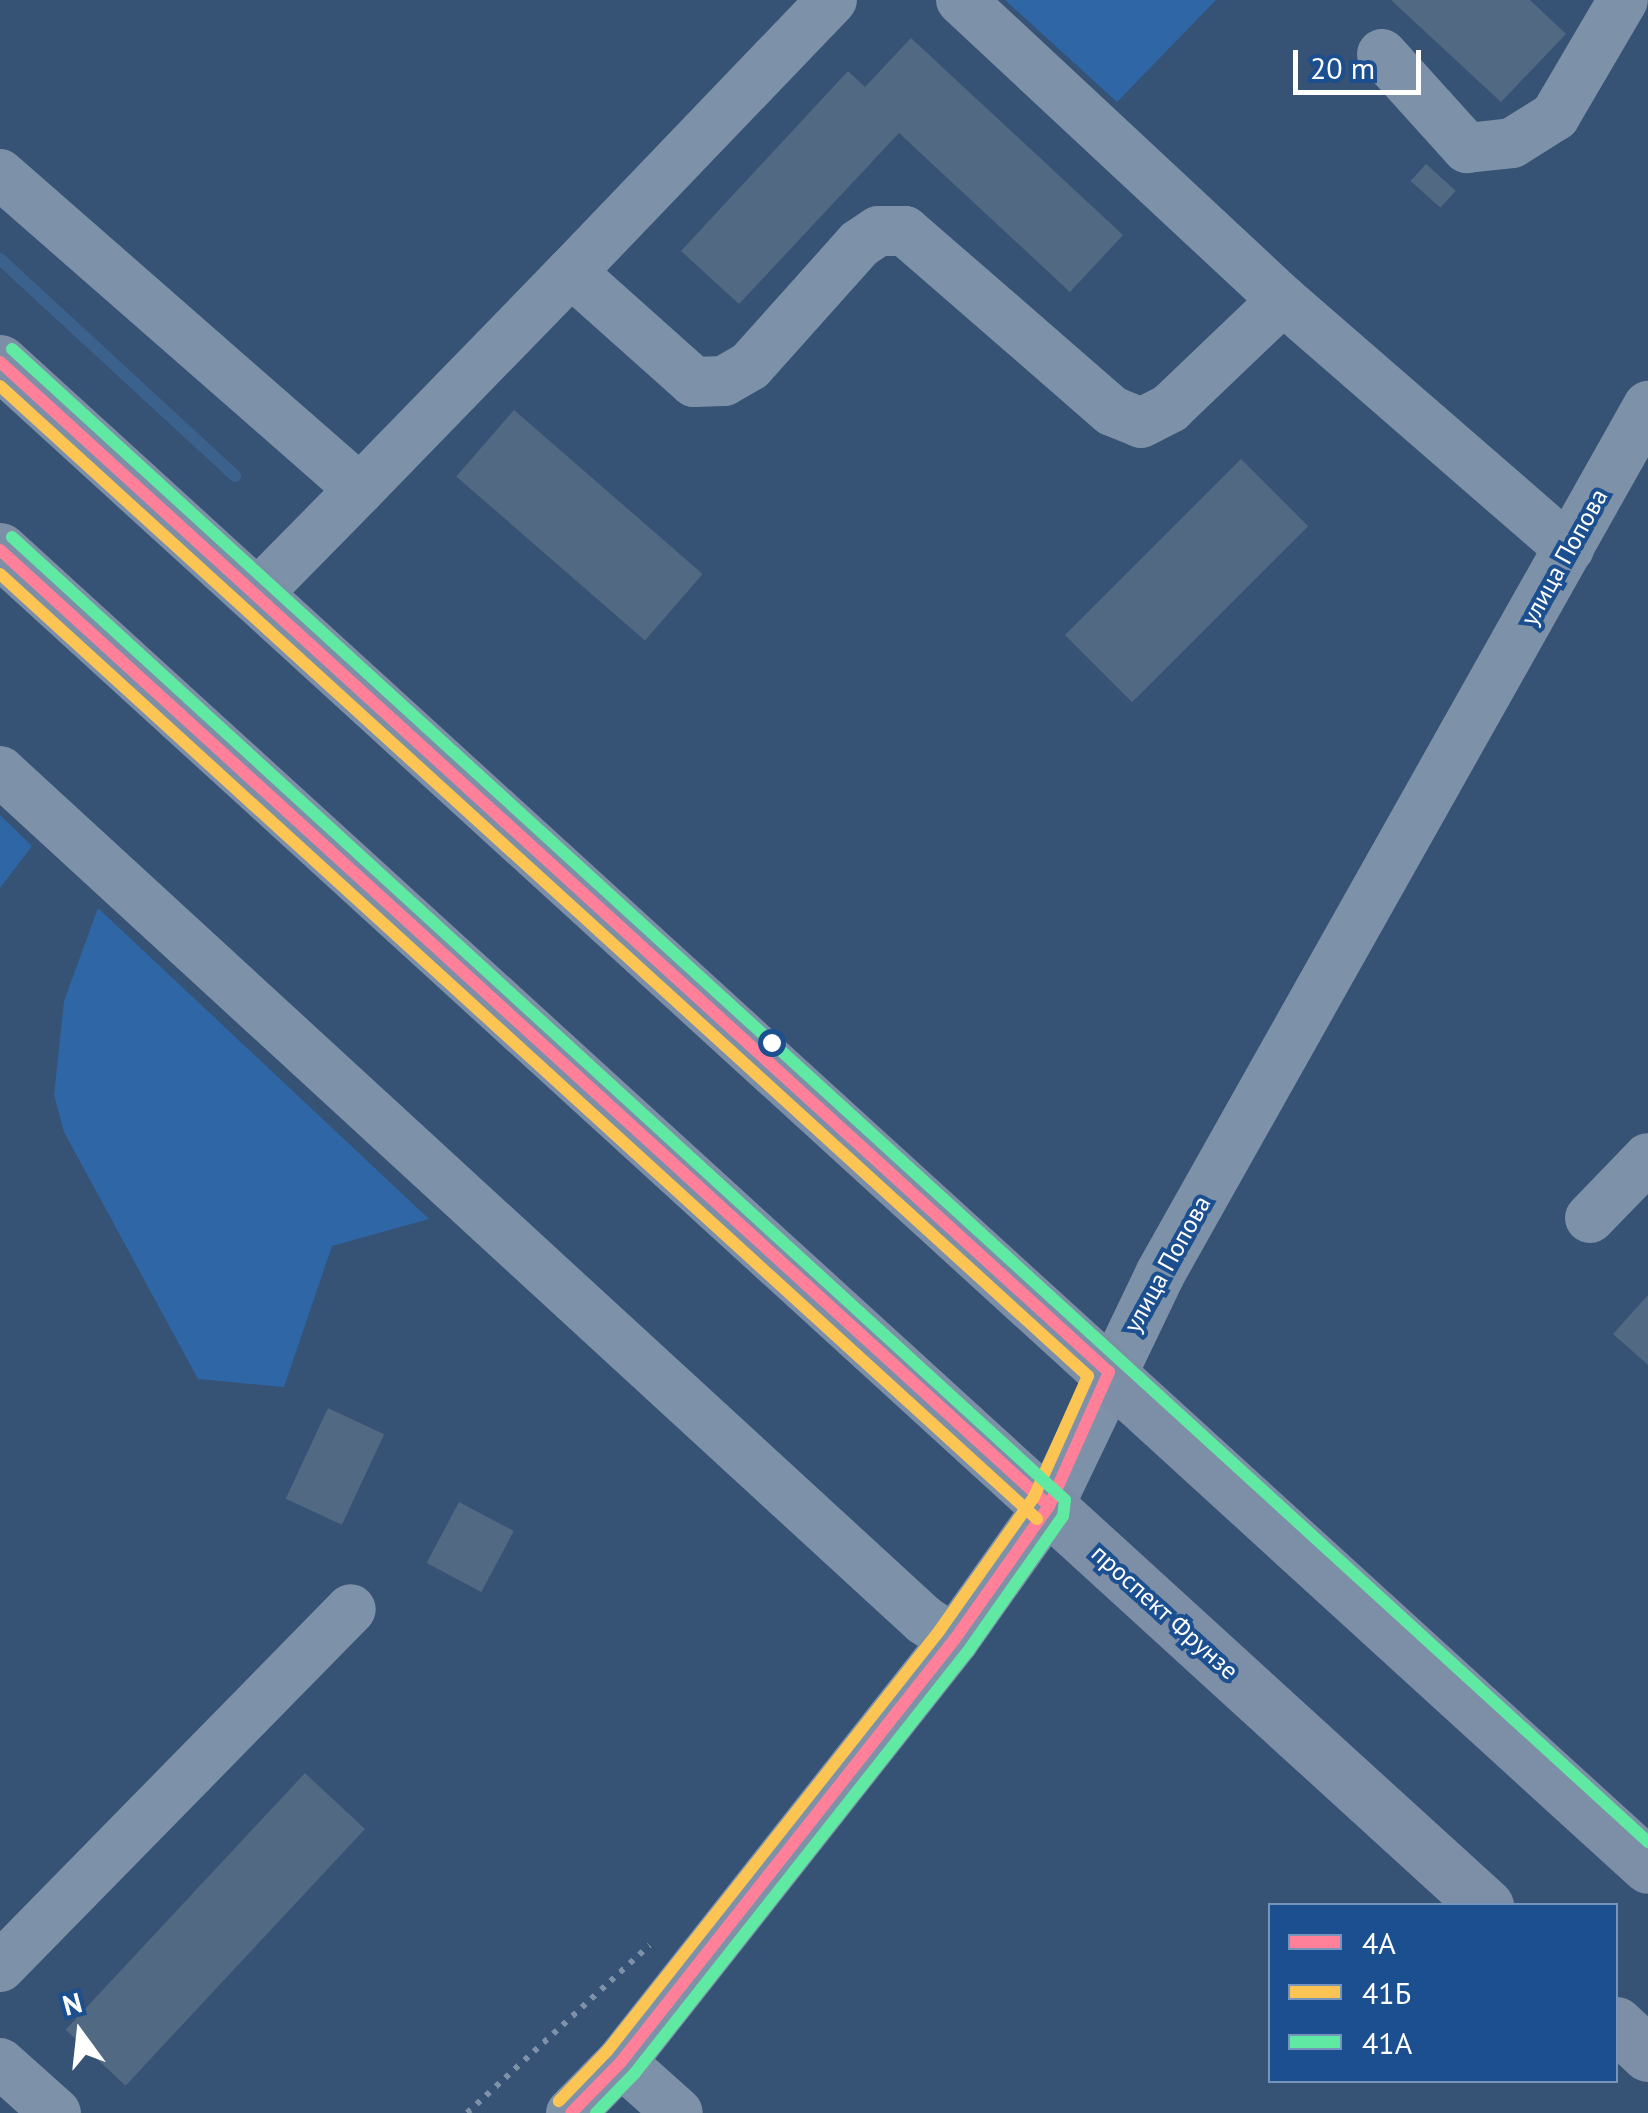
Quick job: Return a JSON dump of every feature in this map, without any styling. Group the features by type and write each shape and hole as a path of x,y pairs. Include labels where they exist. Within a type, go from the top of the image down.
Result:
{"main road":[{"path":"0,362 1648,1866"},
{"name":"проспект Фрунзе","path":"0,550 1483,1903"},
{"path":"1618,2026 1648,2054"}],"street":[{"path":"256,595 832,0"},
{"path":"961,0 1283,300 1569,549"},
{"path":"1382,54 1467,148 1512,143 1555,116 1623,0"},
{"path":"0,174 360,489"},
{"path":"571,272 694,382 724,381 750,366 859,244 878,231 905,230 1112,411 1141,423 1170,408 1283,300"},
{"name":"улица Попова","path":"571,2113 621,2062 954,1640 1049,1506 1109,1372 1647,412"},
{"path":"0,771 924,1620 954,1640"},
{"path":"1590,1218 1648,1158"},
{"path":"0,1967 351,1609"},
{"path":"621,2062 678,2113"},
{"path":"0,2063 56,2113"}],"shaded area":[{"path":"1005,0 1216,0 1117,102"},
{"path":"0,815 32,846 0,888"},
{"path":"98,908 429,1219 332,1246 284,1387 198,1379 64,1132 54,1095 64,1001"}],"building":[{"path":"1391,0 1530,0 1566,34 1501,102"},
{"path":"911,38 1123,235 1070,292 899,133 739,304 681,251 848,71 865,87"},
{"path":"1426,164 1456,191 1440,208 1411,181"},
{"path":"514,410 703,574 645,640 456,476"},
{"path":"1241,459 1308,526 1132,702 1065,635"},
{"path":"1648,1295 1648,1365 1613,1334"},
{"path":"328,1408 384,1434 342,1525 286,1499"},
{"path":"459,1502 514,1531 481,1592 427,1563"},
{"path":"305,1773 365,1829 126,2086 66,2030"}],"waterway":[{"path":"0,259 235,476"}],"transit line":[{"name":"41А","path":"12,349 1648,1842"},
{"name":"4А","path":"0,362 1109,1372 1049,1506 954,1640 621,2062 571,2113"},
{"name":"41Б","path":"0,386 1088,1376 1034,1497 940,1630 608,2050 559,2101"},
{"name":"41А","path":"12,537 1065,1500 1063,1516 968,1651 635,2073 596,2113"},
{"name":"4А","path":"0,550 1049,1506"},
{"name":"41Б","path":"0,574 1037,1519"}]}
